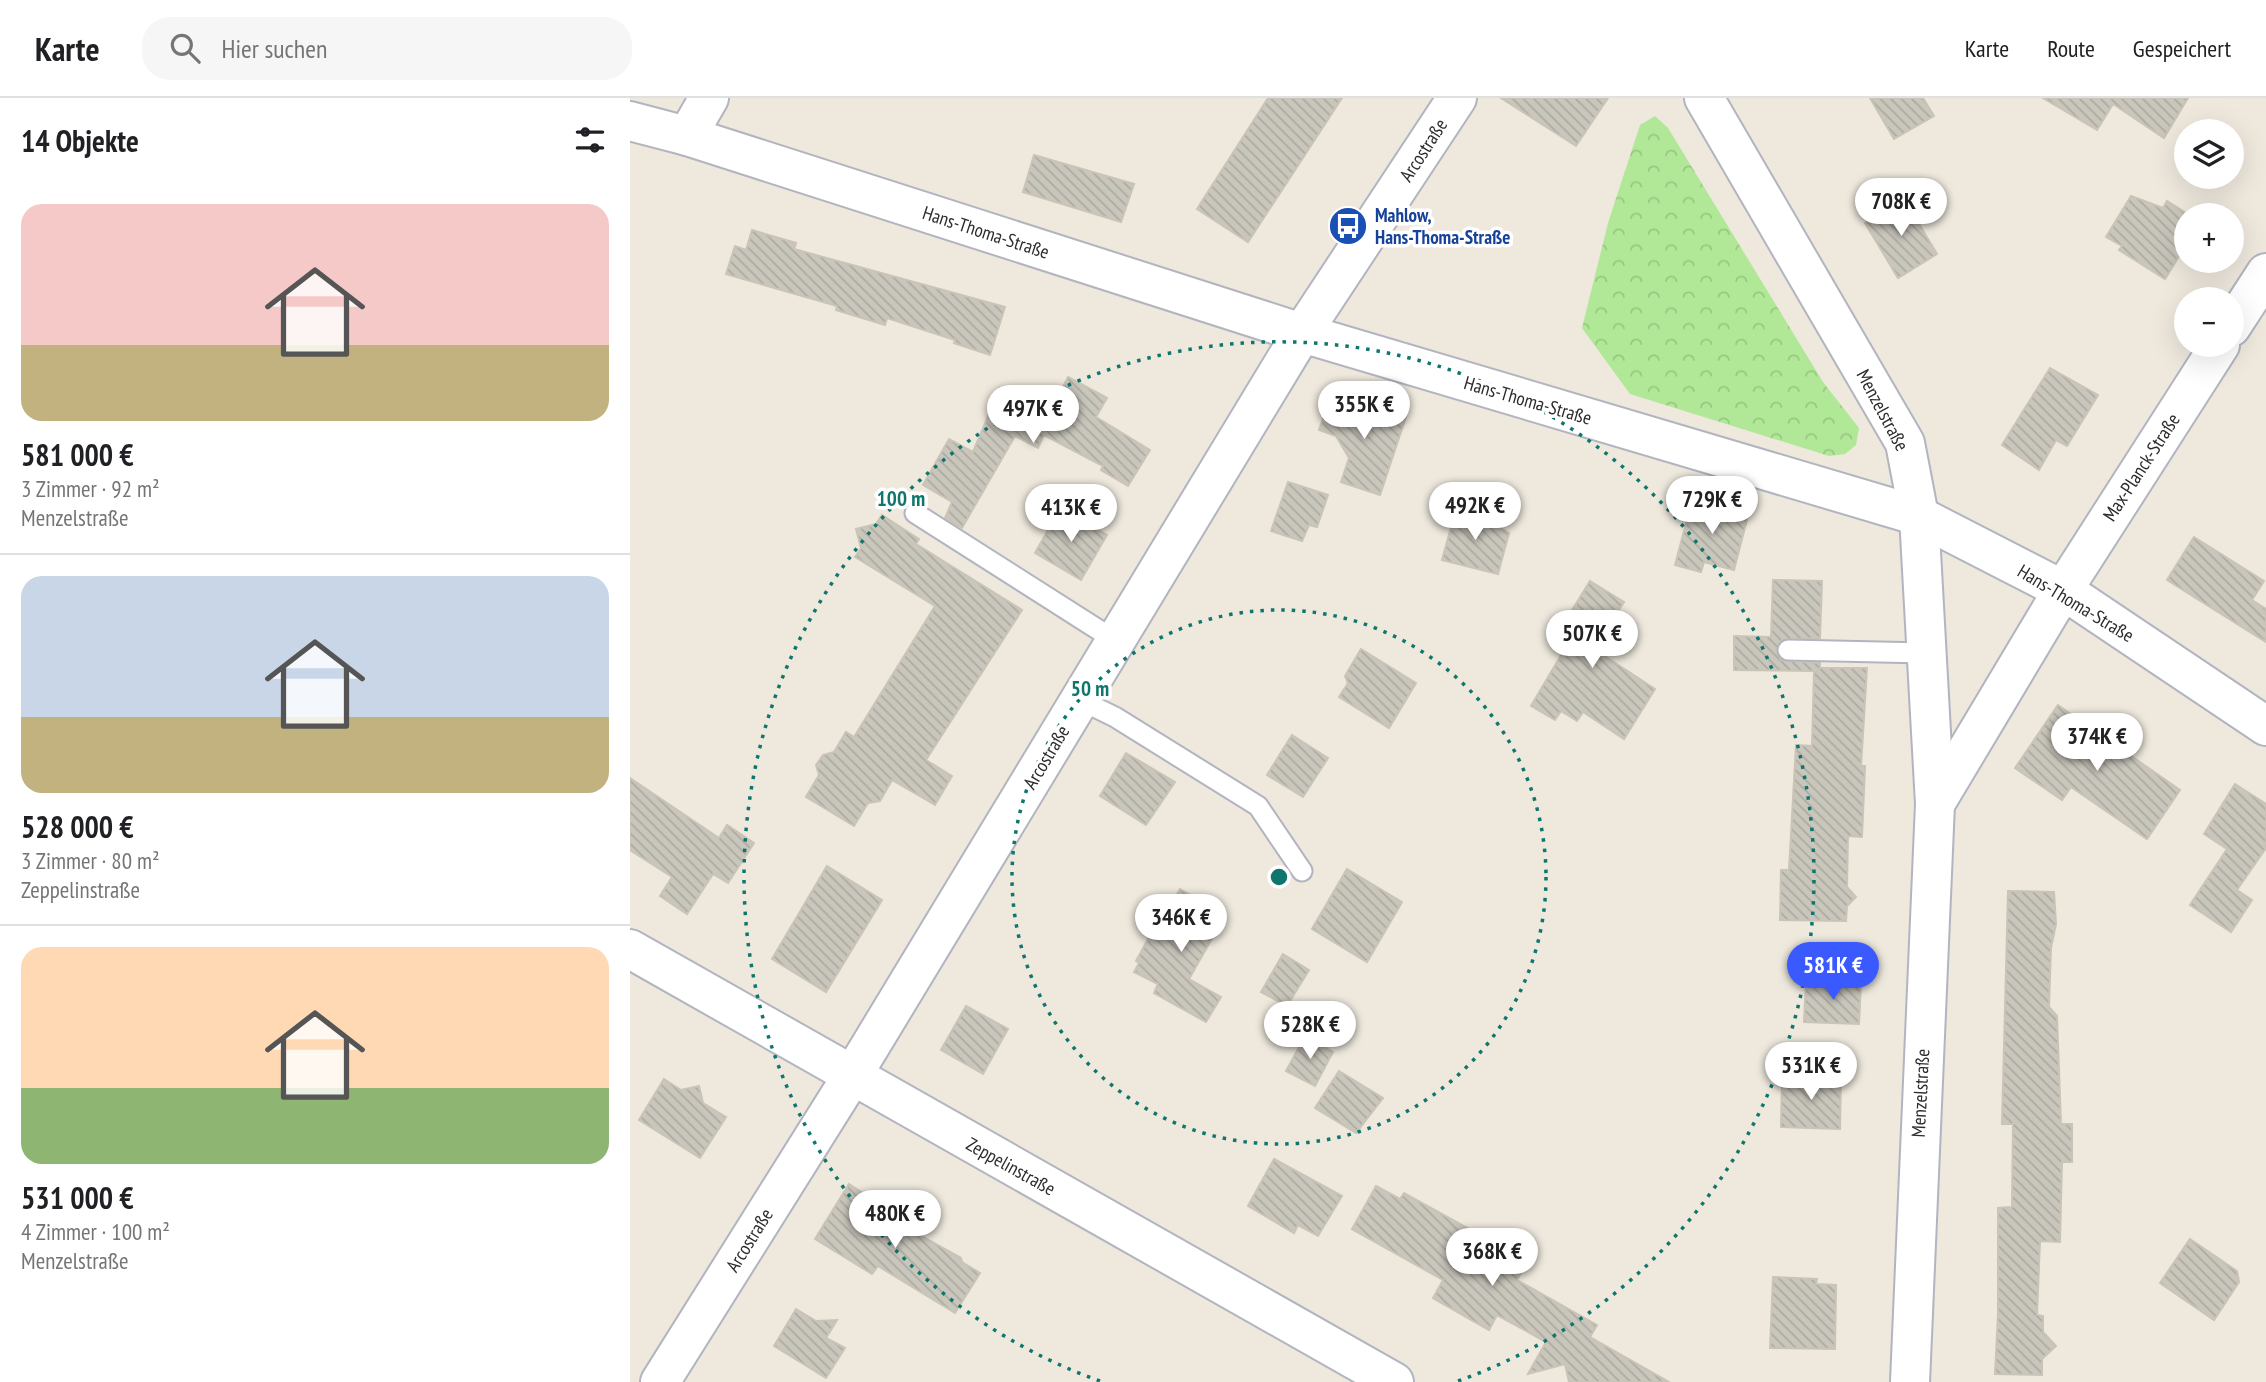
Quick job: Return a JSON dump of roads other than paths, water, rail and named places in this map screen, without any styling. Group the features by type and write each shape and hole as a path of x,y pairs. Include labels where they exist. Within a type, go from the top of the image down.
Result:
{"street":[{"path":"687,136 709,98"},
{"name":"Arcostraße","path":"660,1382 852,1076 1302,333 1457,98"},
{"name":"Menzelstraße","path":"1704,98 1905,443 1919,516 1935,804 1910,1382"},
{"name":"Hans-Thoma-Straße","path":"630,121 687,136 1302,333 1919,516 2063,590 2266,726"},
{"path":"2244,307 2266,273"},
{"name":"Max-Planck-Straße","path":"2063,590 2212,357"},
{"name":"Menzelstraße","path":"1935,804 2063,590"},
{"name":"Zeppelinstraße","path":"630,949 1394,1382"}],"lane":[{"path":"915,513 1116,641"},
{"path":"1788,650 1926,653"},
{"path":"1080,700 1115,718 1258,806 1302,871"}],"place":[{"name":"Mahlow, Hans-Thoma-Straße","path":"1348,226"}]}
